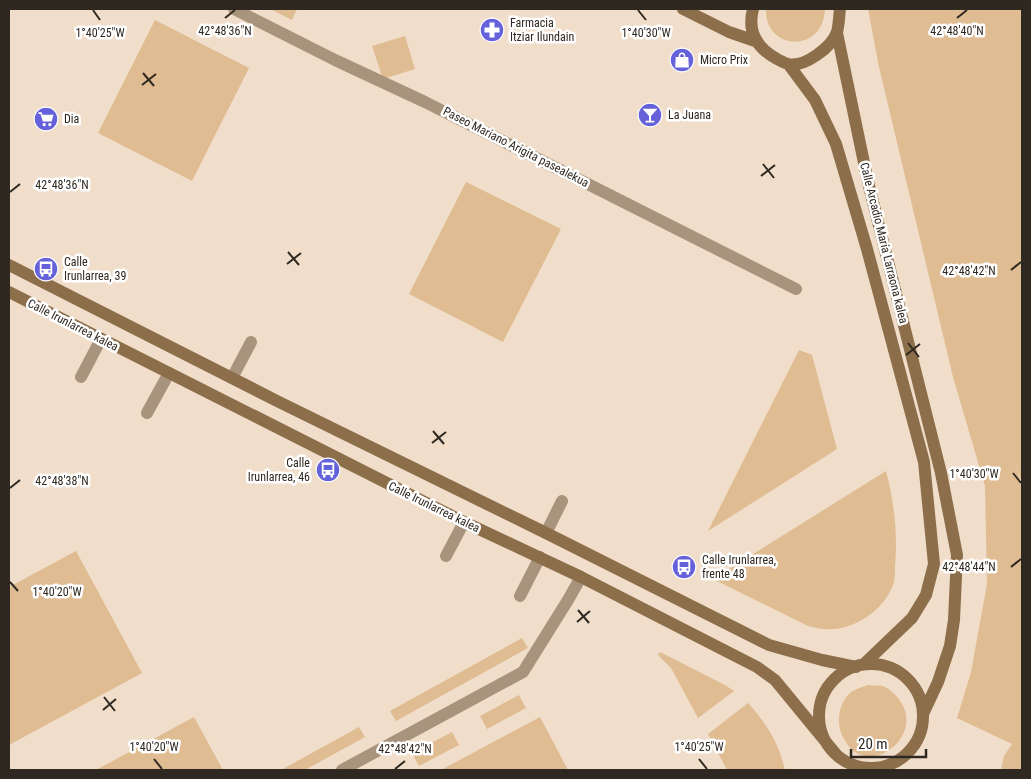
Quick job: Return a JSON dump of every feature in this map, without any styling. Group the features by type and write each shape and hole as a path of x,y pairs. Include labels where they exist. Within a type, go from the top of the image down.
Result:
{"street":[{"name":"Paseo Mariano Arigita pasealekua","path":"234,9 335,60 426,102 796,289"},
{"path":"683,9 729,32 755,41"},
{"path":"752,9 750,18 755,41 765,53 789,65 805,62 816,56 826,47 837,33 840,9"},
{"name":"Calle Arcadio María Larraona kalea","path":"837,33 868,182 941,473 957,555 954,620 950,646 938,682 923,714"},
{"name":"Calle Arcadio María Larraona kalea","path":"789,65 814,100 836,144 867,249 924,462 934,564 926,595 912,618 860,666"},
{"name":"Calle Irunlarrea kalea","path":"9,265 769,645 822,660 860,666"},
{"name":"Calle Irunlarrea kalea","path":"9,292 464,522 581,577 756,667 775,680 835,753"},
{"path":"81,378 100,338"},
{"path":"232,378 251,342"},
{"path":"147,413 169,373"},
{"path":"546,533 562,501"},
{"path":"446,556 464,522"},
{"path":"520,596 540,557"},
{"path":"342,770 522,672 581,577"},
{"path":"882,665 898,671 911,682 919,697 923,714 921,730 914,744 904,756 890,764 875,768 859,768 846,762 835,753 825,740 820,724 820,708 825,692 835,679 848,669 860,666 882,665"}],"shaded area":[{"path":"270,9 297,9 292,20"},
{"path":"766,9 825,9 822,24 815,34 805,40 794,42 783,39 774,33 768,23"},
{"path":"868,9 1022,9 1022,483 1015,461 1022,486 1022,770 1001,770 1004,756 1012,744 957,718 971,672 987,584 985,486 953,377 879,67"},
{"path":"155,20 249,68 192,181 98,133"},
{"path":"405,36 415,69 383,79 372,46"},
{"path":"466,182 561,229 503,342 409,294"},
{"path":"799,350 812,355 837,449 708,531"},
{"path":"886,471 896,530 894,580 890,591 879,607 863,620 834,629 808,626 713,579"},
{"path":"76,551 142,673 9,745 9,587"},
{"path":"522,638 528,648 396,721 390,711"},
{"path":"660,652 734,691 698,718 671,668 658,655"},
{"path":"868,685 883,686 889,690 898,698 905,711 906,723 903,735 887,752 876,756 864,756 852,750 842,736 839,724 840,710 846,698 850,693"},
{"path":"519,695 526,708 487,729 480,716"},
{"path":"748,703 761,718 771,734 785,770 727,770 708,734"},
{"path":"194,717 223,770 96,770"},
{"path":"540,717 568,770 441,770"},
{"path":"359,727 365,737 305,770 281,770"},
{"path":"452,732 459,745 419,766 412,753"}],"place":[{"name":"Farmacia Itziar Ilundain","path":"492,30"},
{"name":"Micro Prix","path":"682,60"},
{"name":"La Juana","path":"650,115"},
{"name":"Dia","path":"46,119"},
{"name":"Calle Irunlarrea, 39","path":"46,269"},
{"name":"Calle Irunlarrea, 46","path":"328,470"},
{"name":"Calle Irunlarrea, frente 48","path":"684,567"}]}
